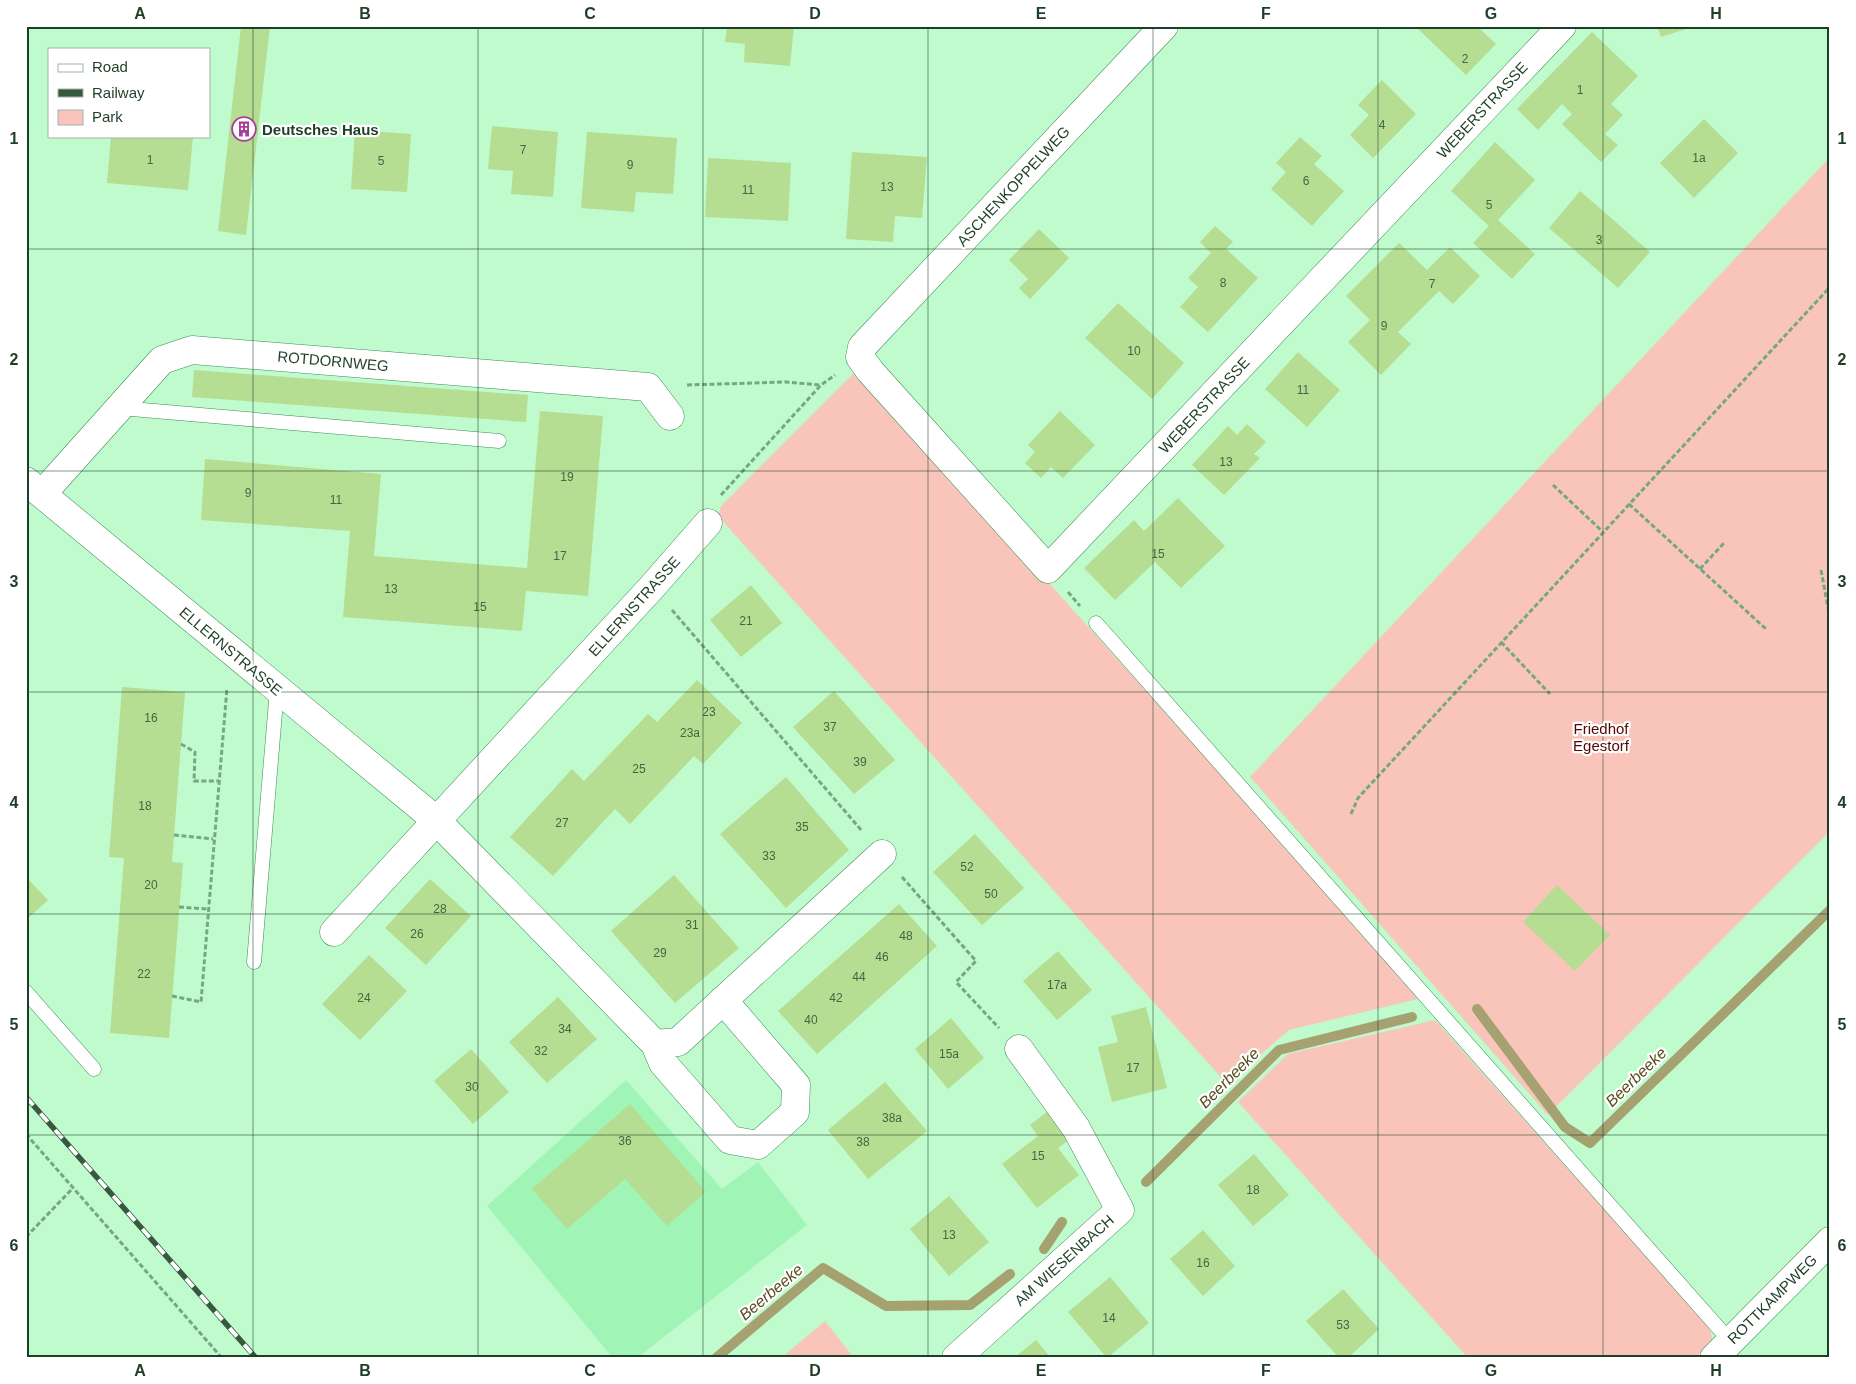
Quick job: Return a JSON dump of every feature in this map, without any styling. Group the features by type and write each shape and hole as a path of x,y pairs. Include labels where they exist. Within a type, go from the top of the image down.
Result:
{"street":[{"name":"ASCHENKOPPELWEG","path":"861,352 1164,26"},
{"name":"WEBERSTRASSE","path":"1048,569 1562,26"},
{"name":"ROTDORNWEG","path":"34,488 120,408 162,360 192,350 648,387"},
{"path":"861,352 870,371 1048,569"},
{"path":"648,387 670,416"},
{"name":"ELLERNSTRASSE","path":"34,488 436,820 655,1044 662,1064 730,1140 758,1145 795,1112 796,1085 724,1000"},
{"name":"ELLERNSTRASSE","path":"334,932 652,587 708,523"},
{"path":"655,1044 678,1042 882,854"},
{"name":"AM WIESENBACH","path":"956,1358 1120,1210 1076,1128 1019,1049"},
{"name":"ROTTKAMPWEG","path":"1722,1350 1830,1241"}],"lane":[{"path":"120,408 499,441"},
{"path":"1096,623 1722,1350"},
{"path":"254,962 277,689"},
{"path":"26,992 94,1069"}],"path":[{"path":"1351,814 1358,798 1830,287"},
{"path":"708,523 717,500 821,385 861,352"},
{"path":"648,387 786,382 821,385"},
{"path":"1553,484 1603,532"},
{"path":"1629,504 1766,629"},
{"path":"1700,570 1724,543"},
{"path":"1048,569 1096,623"},
{"path":"1821,570 1829,613"},
{"path":"652,587 976,962 956,982 1019,1049"},
{"path":"1501,642 1550,694"},
{"path":"172,996 201,1002 213,838 231,651"},
{"path":"181,744 194,752 194,781 219,781"},
{"path":"174,835 213,838"},
{"path":"179,907 207,909"},
{"path":"26,1134 72,1189 222,1358"},
{"path":"26,1237 72,1189"}],"shaded area":[{"path":"626,1080 722,1189 758,1162 807,1225 637,1358 613,1358 487,1206"}],"green space":[{"name":"Friedhof Egestorf","path":"1830,157 1830,831 1548,1115 1250,777"},
{"path":"853,374 861,374 1422,998 1289,1030 1227,1084 718,516 721,506"},
{"path":"1435,1020 1709,1327 1713,1341 1695,1358 1468,1358 1238,1102 1288,1054"},
{"path":"825,1321 854,1358 781,1358"}],"building":[{"name":"Deutsches Haus","path":"241,26 270,26 246,235 218,231"},
{"path":"727,26 794,26 790,66 744,62 745,44 725,42"},
{"path":"1415,26 1477,26 1496,44 1466,75"},
{"path":"1657,26 1692,26 1692,27 1661,37"},
{"path":"1592,32 1638,76 1611,104 1623,115 1605,134 1618,145 1601,162 1562,124 1572,114 1562,104 1538,130 1517,109"},
{"path":"1382,80 1416,114 1373,158 1350,135 1369,115 1358,105"},
{"path":"1704,119 1738,153 1694,198 1660,163"},
{"path":"492,126 558,132 553,197 511,194 513,171 488,169"},
{"path":"355,130 411,134 407,192 351,189"},
{"path":"587,132 677,138 673,194 636,192 634,212 581,208"},
{"path":"1300,137 1322,156 1314,164 1344,191 1312,226 1271,189 1286,172 1276,163"},
{"path":"111,138 193,138 188,190 107,183"},
{"path":"1495,142 1535,180 1498,220 1535,254 1512,279 1473,243 1489,226 1451,191"},
{"path":"852,152 927,157 922,218 895,216 893,242 846,239"},
{"path":"708,158 791,163 788,221 705,217"},
{"path":"1580,191 1650,252 1618,288 1549,228"},
{"path":"1215,226 1233,242 1226,249 1258,278 1208,332 1180,307 1198,287 1188,278 1211,253 1200,242"},
{"path":"1039,229 1069,258 1030,299 1019,288 1028,279 1009,260"},
{"path":"1399,243 1427,270 1450,247 1480,276 1453,304 1439,291 1398,332 1411,344 1381,375 1348,342 1370,320 1346,296"},
{"path":"1118,303 1184,363 1152,399 1085,338"},
{"path":"1298,352 1340,390 1307,427 1265,389"},
{"path":"194,370 528,395 526,422 192,397"},
{"path":"540,411 603,416 588,596 526,591 522,631 343,617 350,531 201,520 205,459 381,474 374,556 527,568"},
{"path":"1060,411 1095,445 1063,478 1051,467 1041,478 1025,463 1035,452 1028,445"},
{"path":"1247,424 1266,442 1254,454 1260,458 1224,495 1192,465 1228,426 1237,435"},
{"path":"1178,498 1225,546 1181,588 1155,562 1115,600 1084,568 1134,520 1144,531"},
{"path":"751,585 782,623 741,657 710,620"},
{"path":"697,680 742,723 703,764 694,756 630,824 615,809 553,876 510,837 572,769 584,781 648,714 657,722"},
{"path":"122,687 185,692 172,862 183,863 169,1038 110,1033 124,858 109,857"},
{"path":"834,691 895,760 854,794 793,727"},
{"path":"786,777 849,850 786,908 720,834"},
{"path":"975,834 1024,888 982,925 933,872"},
{"path":"674,875 739,948 675,1003 611,931"},
{"path":"26,877 48,900 26,920"},
{"path":"430,879 471,916 426,965 385,928"},
{"path":"1557,885 1610,935 1575,971 1523,922"},
{"path":"899,904 937,946 817,1054 778,1011"},
{"path":"1058,951 1092,990 1057,1020 1023,981"},
{"path":"369,955 407,991 360,1040 322,1004"},
{"path":"558,997 597,1039 547,1083 509,1042"},
{"path":"1146,1007 1167,1088 1112,1102 1098,1047 1118,1042 1111,1016"},
{"path":"951,1018 984,1058 948,1089 915,1049"},
{"path":"471,1049 509,1092 473,1124 434,1081"},
{"path":"885,1082 927,1131 868,1179 828,1130"},
{"path":"630,1104 706,1192 667,1226 625,1179 567,1229 532,1189"},
{"path":"1049,1110 1072,1138 1058,1148 1079,1175 1037,1208 1002,1164 1038,1136 1030,1125"},
{"path":"1254,1154 1289,1195 1253,1226 1218,1185"},
{"path":"949,1196 989,1242 949,1276 910,1229"},
{"path":"1203,1230 1235,1266 1203,1296 1170,1259"},
{"path":"1110,1277 1149,1323 1107,1358 1068,1312"},
{"path":"1343,1289 1379,1329 1348,1358 1339,1358 1306,1321"},
{"path":"1036,1340 1051,1358 1014,1358"}],"waterway":[{"name":"Beerbeeke","path":"1477,1009 1565,1127 1590,1143 1830,910"},
{"name":"Beerbeeke","path":"1146,1182 1279,1050 1412,1017"},
{"name":"Beerbeeke","path":"1044,1249 1062,1222"},
{"name":"Beerbeeke","path":"716,1358 823,1268 886,1306 970,1305 1010,1274"}],"railway":[{"path":"26,1097 256,1358"}],"place":[{"name":"Deutsches Haus","path":"244,129"}]}
